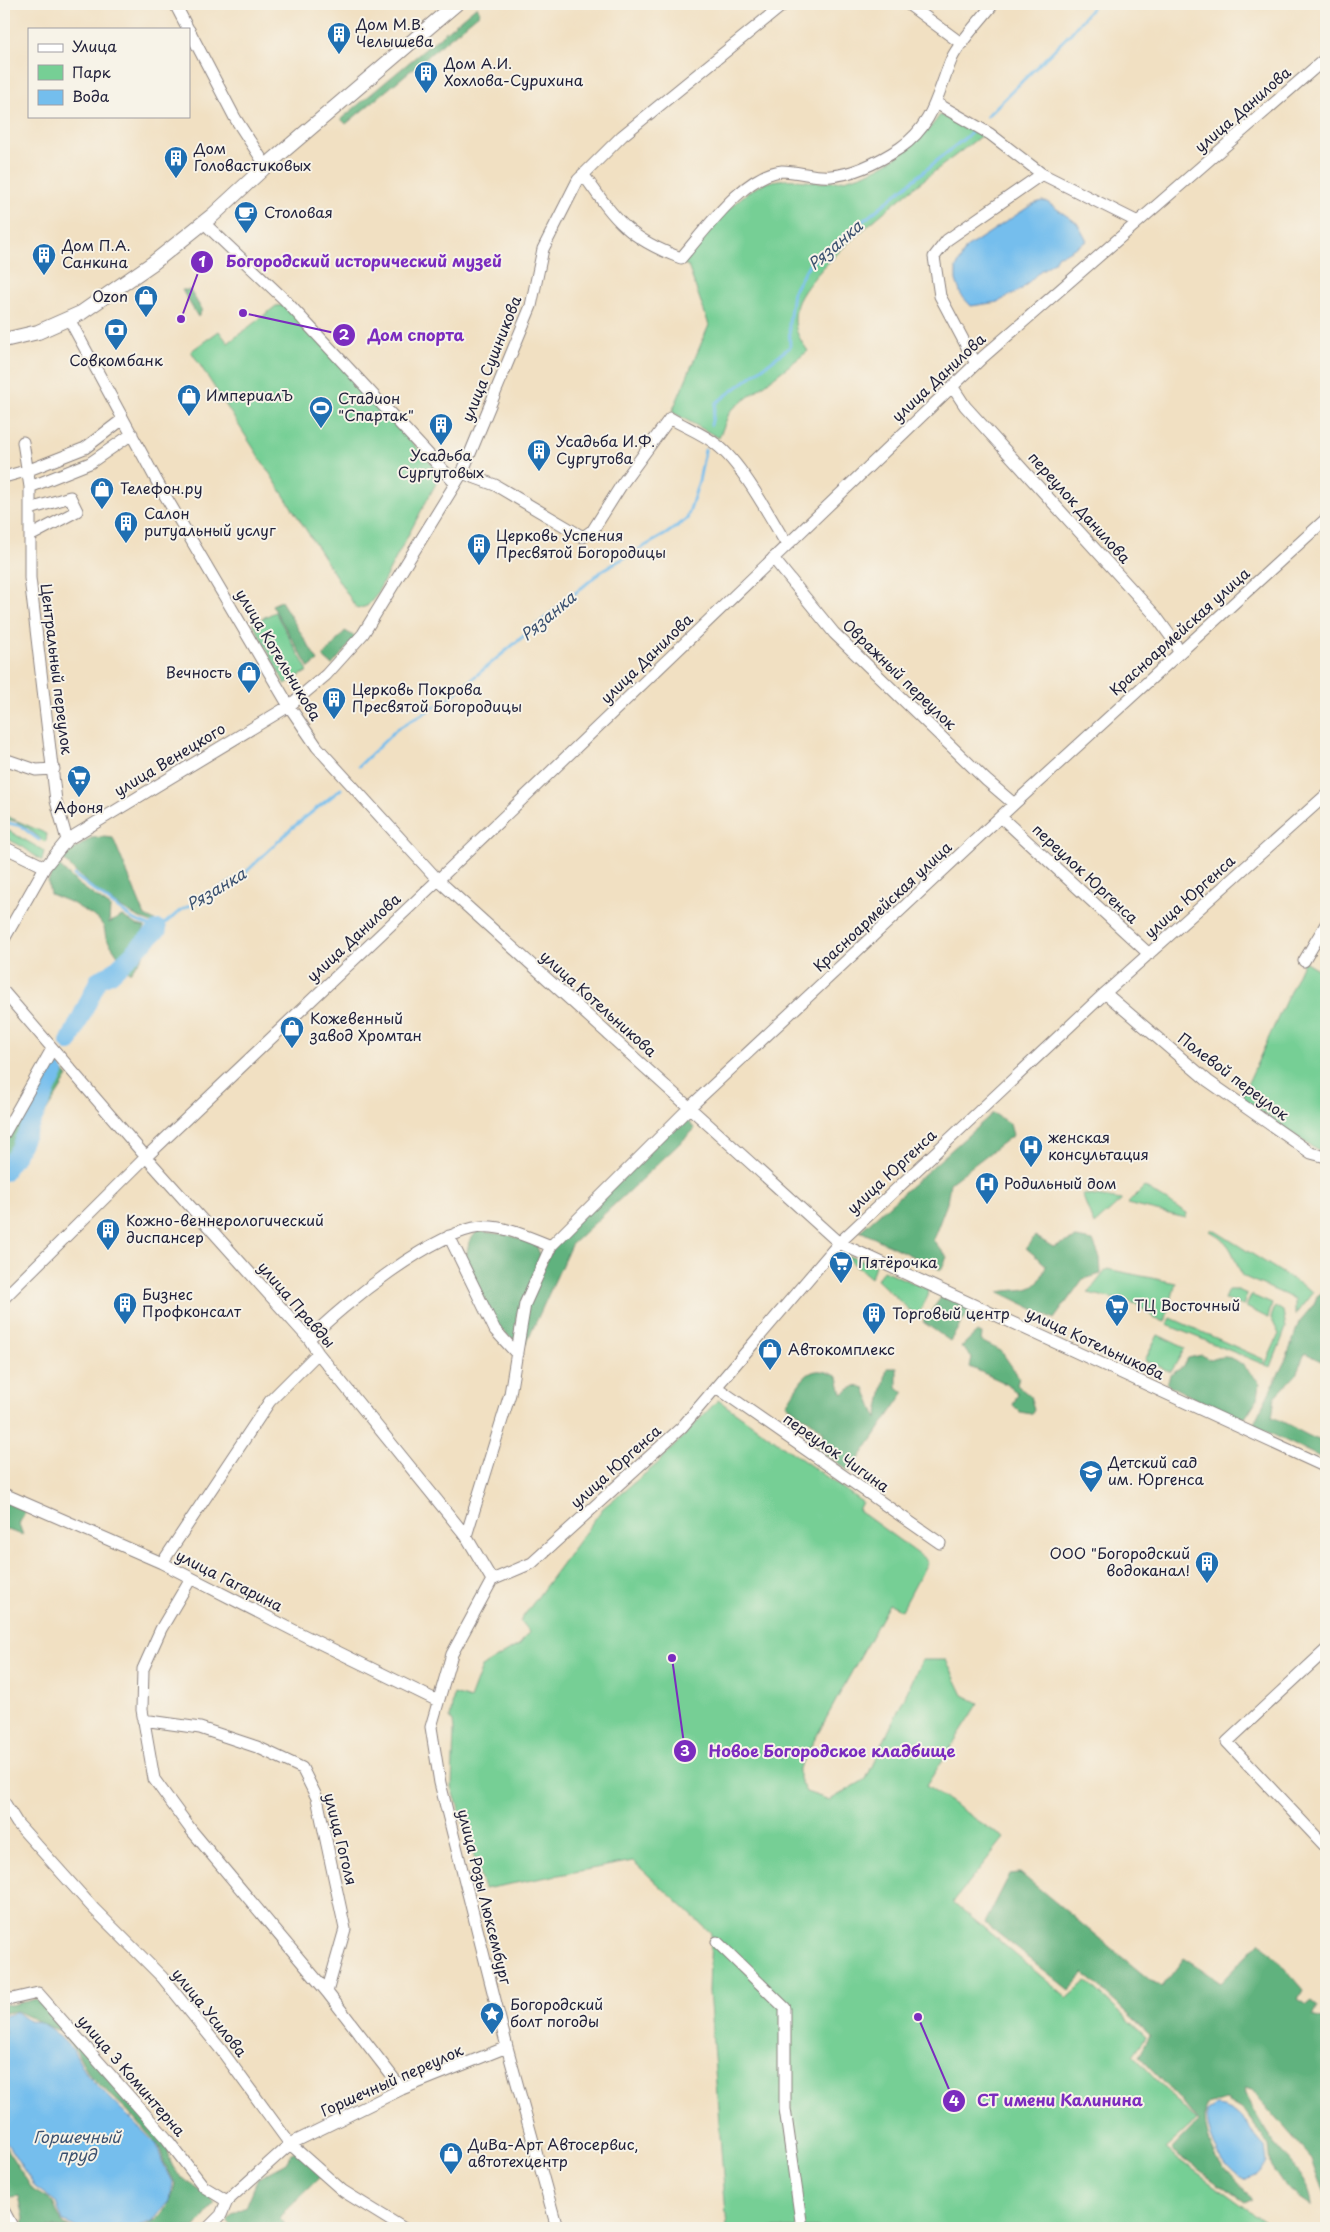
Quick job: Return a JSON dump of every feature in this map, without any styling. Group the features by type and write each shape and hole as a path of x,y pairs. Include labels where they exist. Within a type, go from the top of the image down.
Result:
{"main road":[{"path":"4,340 38,332 70,319 153,263 204,223 266,166 456,4"}],"street":[{"path":"175,4 187,28"},
{"name":"улица Сушникова","path":"289,706 326,675 363,634 462,473 531,306 543,249 578,180 622,136 784,4"},
{"path":"908,4 962,44"},
{"path":"583,174 623,227 640,240 681,258 732,199 757,180 781,171 831,176 866,168 901,148 923,128 936,103 953,57 993,4"},
{"path":"190,33 235,118 266,166"},
{"name":"улица Данилова","path":"4,1298 146,1156 438,880 952,386 1326,58"},
{"path":"936,103 990,134 1042,174 1138,222"},
{"path":"976,364 940,296 934,258 947,240 1042,174"},
{"path":"204,223 284,298 455,483"},
{"name":"улица Котельникова","path":"70,319 123,419 289,706 317,747 438,880 839,1243 1326,1467"},
{"name":"переулок Данилова","path":"952,386 965,406 1155,614 1174,640 1179,654"},
{"path":"462,473 495,485 583,537 593,530 622,484 670,418 717,445 731,459 761,502 786,545"},
{"path":"4,476 29,470 85,448 123,419"},
{"path":"30,487 90,463 132,434"},
{"name":"Центральный переулок","path":"22,442 29,470 30,578 54,769 56,801 67,840"},
{"path":"30,509 70,497 77,511 30,536"},
{"name":"Красноармейская улица","path":"466,1536 510,1394 526,1304 551,1246 690,1108 1014,804 1326,520"},
{"name":"Овражный переулок","path":"773,558 834,633 986,780 1014,804"},
{"name":"улица Венецкого","path":"67,840 289,706"},
{"path":"4,759 36,770 54,769"},
{"name":"улица Юргенса","path":"492,1580 532,1563 682,1427 839,1243 1105,993 1326,795"},
{"name":"переулок Юргенса","path":"1001,817 1149,954"},
{"path":"4,939 46,867 67,840"},
{"path":"4,847 46,867"},
{"path":"1304,961 1326,924"},
{"name":"улица Правды","path":"4,992 146,1156 309,1339 318,1353 466,1536 492,1580"},
{"name":"Полевой переулок","path":"1105,993 1208,1081 1311,1153 1326,1158"},
{"path":"4,1134 52,1049"},
{"path":"309,1339 326,1321 381,1277 449,1236 481,1227 510,1231 551,1246"},
{"path":"449,1236 495,1330 517,1354"},
{"path":"162,1563 270,1401 318,1353"},
{"name":"переулок Чигина","path":"716,1387 940,1544"},
{"name":"улица Гагарина","path":"4,1494 162,1563 438,1701"},
{"path":"191,1578 161,1629 143,1669 143,1720 154,1779 327,1992 402,2089"},
{"name":"улица Розы Люксембург","path":"492,1580 452,1654 431,1727 440,1783 506,2047 557,2228"},
{"path":"1326,1650 1227,1742 1326,1847"},
{"name":"улица Гоголя","path":"143,1720 200,1728 257,1747 302,1768 316,1798 345,1929 327,1992"},
{"name":"улица Усилова","path":"4,1802 17,1823 94,1909 162,1977 222,2051 290,2144 343,2191 403,2228"},
{"path":"717,1942 785,2008 785,2109 802,2228"},
{"name":"улица 3 Коминтерна","path":"4,1998 12,1999 38,1993 166,2138 204,2187 227,2201"},
{"name":"Горшечный переулок","path":"208,2228 221,2215 227,2201 290,2144 402,2089 506,2047"},
{"path":"4,2211 13,2228"}],"green space":[{"path":"477,6 480,13 346,124 341,119"},
{"path":"940,115 982,135 877,218 822,269 804,291 796,309 795,322 799,336 808,351 730,411 719,438 672,412 709,325 688,266 682,263 719,219 740,198 763,184 772,181 830,182 862,175 877,168 906,150 919,139"},
{"path":"182,290 190,290 202,310 198,317"},
{"name":"Стадион \"Спартак\"","path":"287,305 441,474 375,597 367,606 357,609 191,351 219,331 228,343 276,306"},
{"path":"281,601 318,661 309,668 272,605"},
{"path":"275,612 308,671 285,684 253,623"},
{"path":"345,631 356,637 332,665 323,657"},
{"path":"4,815 47,834 46,841 44,842 28,828 15,821 4,819"},
{"path":"4,828 44,851 42,861 23,847 4,837"},
{"path":"91,838 113,838 145,916 157,922 157,925 144,920 106,898 62,858"},
{"path":"56,863 78,884 110,907 109,923 122,916 136,925 145,927 136,946 140,946 155,933 159,935 130,973 106,938 104,927 98,919 72,903 50,894 48,882"},
{"path":"1304,961 1326,974 1326,1153 1312,1147 1241,1098"},
{"path":"52,1058 68,1077 4,1178 4,1144"},
{"path":"993,1113 1010,1124 1013,1135 950,1183 947,1203 933,1240 947,1257 941,1270 860,1231"},
{"path":"684,1117 695,1129 571,1245 526,1344 523,1341 527,1305 554,1244"},
{"path":"1144,1187 1187,1213 1186,1218 1127,1204"},
{"path":"1082,1194 1122,1200 1094,1225"},
{"path":"1212,1229 1313,1292 1295,1315 1295,1299 1242,1276 1228,1245 1210,1231"},
{"path":"477,1231 508,1235 536,1244 542,1260 517,1313 515,1341 498,1327 465,1261 469,1242"},
{"path":"1035,1236 1053,1247 1076,1238 1093,1241 1100,1258 1101,1274 1083,1279 1054,1319 999,1292 1029,1288 1039,1282 1046,1265 1026,1248"},
{"path":"842,1254 875,1265 871,1278"},
{"path":"1107,1269 1176,1283 1165,1322 1155,1319 1137,1304 1088,1293"},
{"path":"883,1270 929,1290 928,1296 917,1317 877,1280"},
{"path":"1228,1290 1238,1290 1247,1294 1243,1306 1224,1299"},
{"path":"1326,1290 1326,1326 1323,1334 1326,1336 1326,1351 1322,1361 1305,1353 1296,1375 1275,1397 1272,1417 1320,1441 1326,1442 1326,1460 1253,1425 1287,1357 1299,1322 1314,1304 1317,1296"},
{"path":"1251,1295 1272,1304 1268,1318 1246,1307"},
{"path":"942,1296 971,1308 950,1341 923,1322"},
{"path":"1275,1306 1283,1311 1286,1328 1271,1367 1265,1365 1279,1334 1271,1318"},
{"path":"1171,1318 1265,1360 1263,1364 1167,1325"},
{"path":"977,1332 982,1334 981,1341 1001,1351 1019,1377 1017,1385 1030,1396 1034,1409 1031,1414 1020,1412 1013,1405 1018,1393 1001,1381 970,1367 972,1357 961,1347"},
{"path":"1158,1335 1185,1348 1171,1372 1145,1360"},
{"path":"1202,1355 1210,1360 1219,1357 1233,1359 1244,1366 1260,1383 1258,1398 1245,1418 1232,1417 1167,1384 1170,1375 1181,1368 1188,1358"},
{"path":"887,1368 897,1368 897,1387 904,1393 850,1472 816,1447 824,1434 821,1429 786,1404 807,1375 819,1371 828,1372 838,1377 842,1394 855,1386 865,1388 877,1419"},
{"path":"718,1400 862,1502 858,1510 928,1561 902,1610 889,1604 799,1768 799,1779 806,1792 830,1800 866,1779 922,1660 946,1660 963,1695 979,1703 926,1786 1004,1838 953,1902 1067,1998 1086,1981 1146,2037 1133,2055 1196,2121 1165,2149 1265,2222 1259,2228 727,2228 709,1991 711,1933 633,1861 484,1889 452,1787 454,1730 453,1722 450,1718 454,1694 470,1699 482,1667 520,1644 529,1632 520,1621 603,1508 657,1464"},
{"path":"4,1500 26,1510 19,1524 23,1535 4,1529"},
{"path":"1020,1873 1151,1981 1162,1987 1184,1958 1221,1982 1261,1941 1303,1990 1298,1999 1307,2005 1312,2001 1318,2006 1313,2016 1326,2020 1326,2197 1312,2159 1252,2090 1244,2088 1245,2094 1267,2132 1304,2180 1311,2197 1312,2206 1287,2189 1271,2165 1269,2146 1243,2110 1226,2100 1206,2105 1205,2119 1207,2132 1211,2145 1224,2169 1253,2198 1245,2202 1171,2150 1198,2122 1179,2098 1139,2056 1150,2035 1084,1973 1069,1990 985,1923 1010,1874"},
{"path":"36,1999 61,2026 57,2030 17,2011 4,2013 4,2004 11,2005"},
{"path":"66,2029 166,2144 172,2165 177,2173 215,2203 195,2228 140,2228 155,2221 165,2211 171,2199 175,2183 164,2162 159,2146 127,2110 89,2075 77,2052 63,2036"},
{"path":"4,2145 33,2190 53,2202 63,2225 72,2228 23,2228 24,2218 19,2196 10,2197 4,2193"},
{"path":"297,2150 321,2176 288,2208 280,2219 287,2228 233,2228 226,2221 233,2214 246,2207 258,2178 286,2163 291,2154"}],"water":[{"path":"1042,201 1047,202 1077,223 1087,241 1064,254 1058,255 1053,263 1040,271 1022,289 998,302 971,306 961,295 956,280 956,268 966,248 1033,204"},
{"name":"Горшечный пруд","path":"17,2012 29,2021 41,2022 53,2030 74,2051 87,2075 157,2145 162,2161 173,2182 170,2201 153,2221 134,2228 78,2228 63,2222 56,2202 35,2187 4,2139 4,2016"},
{"path":"1215,2106 1224,2107 1238,2115 1265,2147 1267,2163 1257,2174 1244,2180 1236,2175 1222,2160 1212,2140 1207,2120 1207,2111"}],"waterway":[{"name":"Рязанка","path":"987,116 1071,33 1095,4"},
{"name":"Рязанка","path":"711,425 716,403 790,347 789,323 793,292 808,266 971,133"},
{"name":"Рязанка","path":"359,766 397,729 448,699 603,570 666,534 687,519 699,481 705,450"},
{"name":"Рязанка","path":"74,875 134,920 158,929 180,911 242,876 292,828 341,789"},
{"name":"Рязанка","path":"4,822 21,826 39,840"},
{"name":"Рязанка","path":"69,1042 99,979 111,974 158,929"},
{"name":"Рязанка","path":"4,1172 16,1155 55,1073"}],"place":[{"name":"Дом М.В. Челышева","path":"339,55"},
{"name":"Дом А.И. Хохлова-Сурихина","path":"426,94"},
{"name":"Дом Головастиковых","path":"176,179"},
{"name":"Столовая","path":"246,234"},
{"name":"Дом П.А. Санкина","path":"44,276"},
{"name":"Дом спорта","path":"243,313"},
{"name":"Ozon","path":"146,318"},
{"name":"Богородский исторический музей","path":"181,319"},
{"name":"Совкомбанк","path":"116,351"},
{"name":"ИмпериалЪ","path":"189,417"},
{"name":"Стадион \"Спартак\"","path":"321,429"},
{"name":"Усадьба Сургутовых","path":"441,446"},
{"name":"Усадьба И.Ф. Сургутова","path":"539,472"},
{"name":"Телефон.ру","path":"102,510"},
{"name":"Салон ритуальный услуг","path":"126,544"},
{"name":"Церковь Успения Пресвятой Богородицы","path":"479,566"},
{"name":"Вечность","path":"249,694"},
{"name":"Церковь Покрова Пресвятой Богородицы","path":"334,720"},
{"name":"Афоня","path":"79,798"},
{"name":"Кожевенный завод Хромтан","path":"292,1049"},
{"name":"женская консультация","path":"1031,1168"},
{"name":"Родильный дом","path":"987,1205"},
{"name":"Кожно-веннерологический диспансер","path":"108,1251"},
{"name":"Пятёрочка","path":"841,1284"},
{"name":"Бизнес Профконсалт","path":"125,1325"},
{"name":"ТЦ Восточный","path":"1117,1327"},
{"name":"Торговый центр","path":"874,1335"},
{"name":"Автокомплекс","path":"770,1371"},
{"name":"Детский сад им. Юргенса","path":"1091,1493"},
{"name":"ООО \"Богородский водоканал!","path":"1207,1584"},
{"name":"Новое Богородское кладбище","path":"672,1658"},
{"name":"СТ имени Калинина","path":"918,2017"},
{"name":"Богородский болт погоды","path":"492,2035"},
{"name":"ДиВа-Арт Автосервис, автотехцентр","path":"451,2175"}]}
